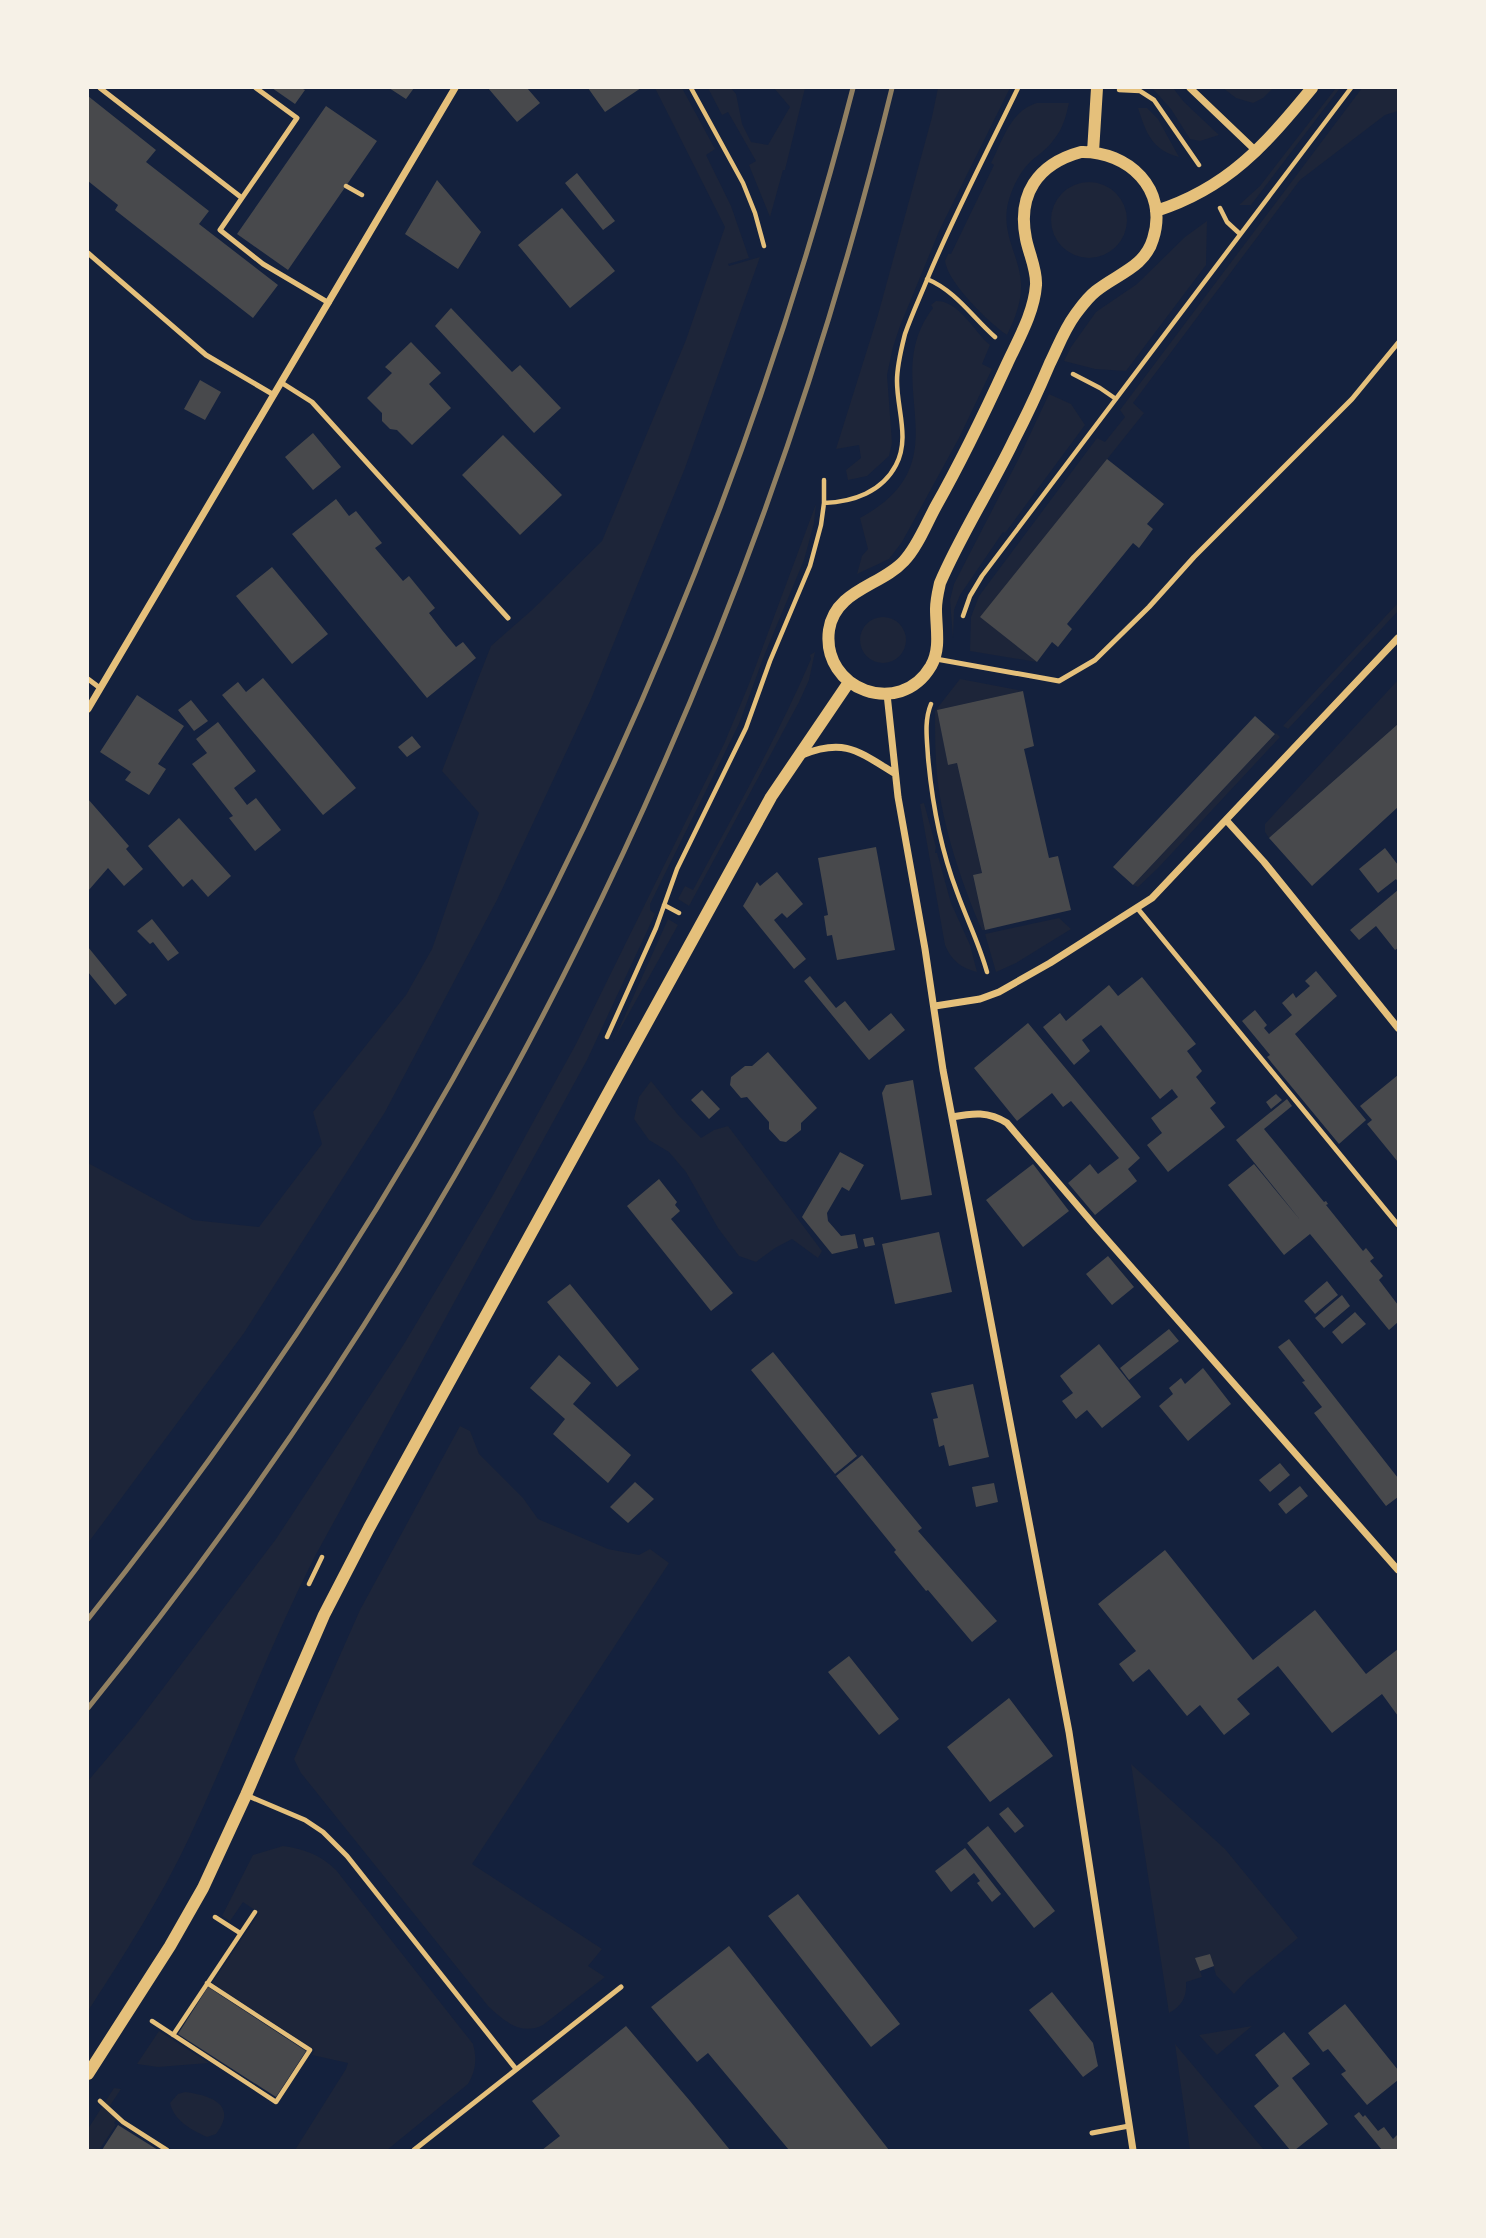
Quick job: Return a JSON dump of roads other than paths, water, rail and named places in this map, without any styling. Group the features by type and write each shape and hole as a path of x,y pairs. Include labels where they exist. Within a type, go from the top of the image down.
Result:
{"street":[{"path":"88,709 455,88"},
{"path":"1093,152 1097,88"},
{"path":"1189,88 1256,151"},
{"path":"1156,211 1191,198 1222,181 1256,151 1312,88"},
{"path":"1081,152 1093,152 1109,155 1134,169 1148,186 1156,211 1153,241 1142,260 1096,291 1070,322 1005,458 945,572 936,602 938,645 934,659 923,676 901,691 887,694 868,692 849,682 833,662 830,651 830,626 834,614 848,597 891,573 915,546 989,405 1032,307 1037,280 1024,226 1024,208 1028,194 1043,171 1059,159 1081,152"},
{"path":"934,1006 962,1003 999,992 1138,909 1169,882 1398,638"},
{"path":"88,2074 208,1878 343,1577 765,809 849,682"},
{"path":"887,694 894,773 952,1117 1069,1732 1133,2151"},
{"path":"798,756 828,746 839,747 869,757 894,773"},
{"path":"1227,821 1264,862 1398,1028"},
{"path":"952,1117 987,1113 1007,1123 1398,1570"}],"lane":[{"path":"100,88 242,198"},
{"path":"256,88 297,118 220,230 263,264 329,303"},
{"path":"88,253 206,355 274,396"},
{"path":"934,659 1059,681 1095,660 1352,399 1398,343"},
{"path":"282,383 312,402 508,618"},
{"path":"88,680 100,688"},
{"path":"1138,909 1398,1225"},
{"path":"246,1795 305,1820 323,1832 347,1856 516,2069"},
{"path":"414,2151 621,1987"},
{"path":"1092,2133 1129,2126"}],"railway":[{"path":"88,1619 218,1447 339,1268 450,1084 552,894 643,699 723,499 794,295 853,88"},
{"path":"88,1708 227,1526 356,1338 473,1143 580,943 675,736 759,525 832,309 892,88"}]}
